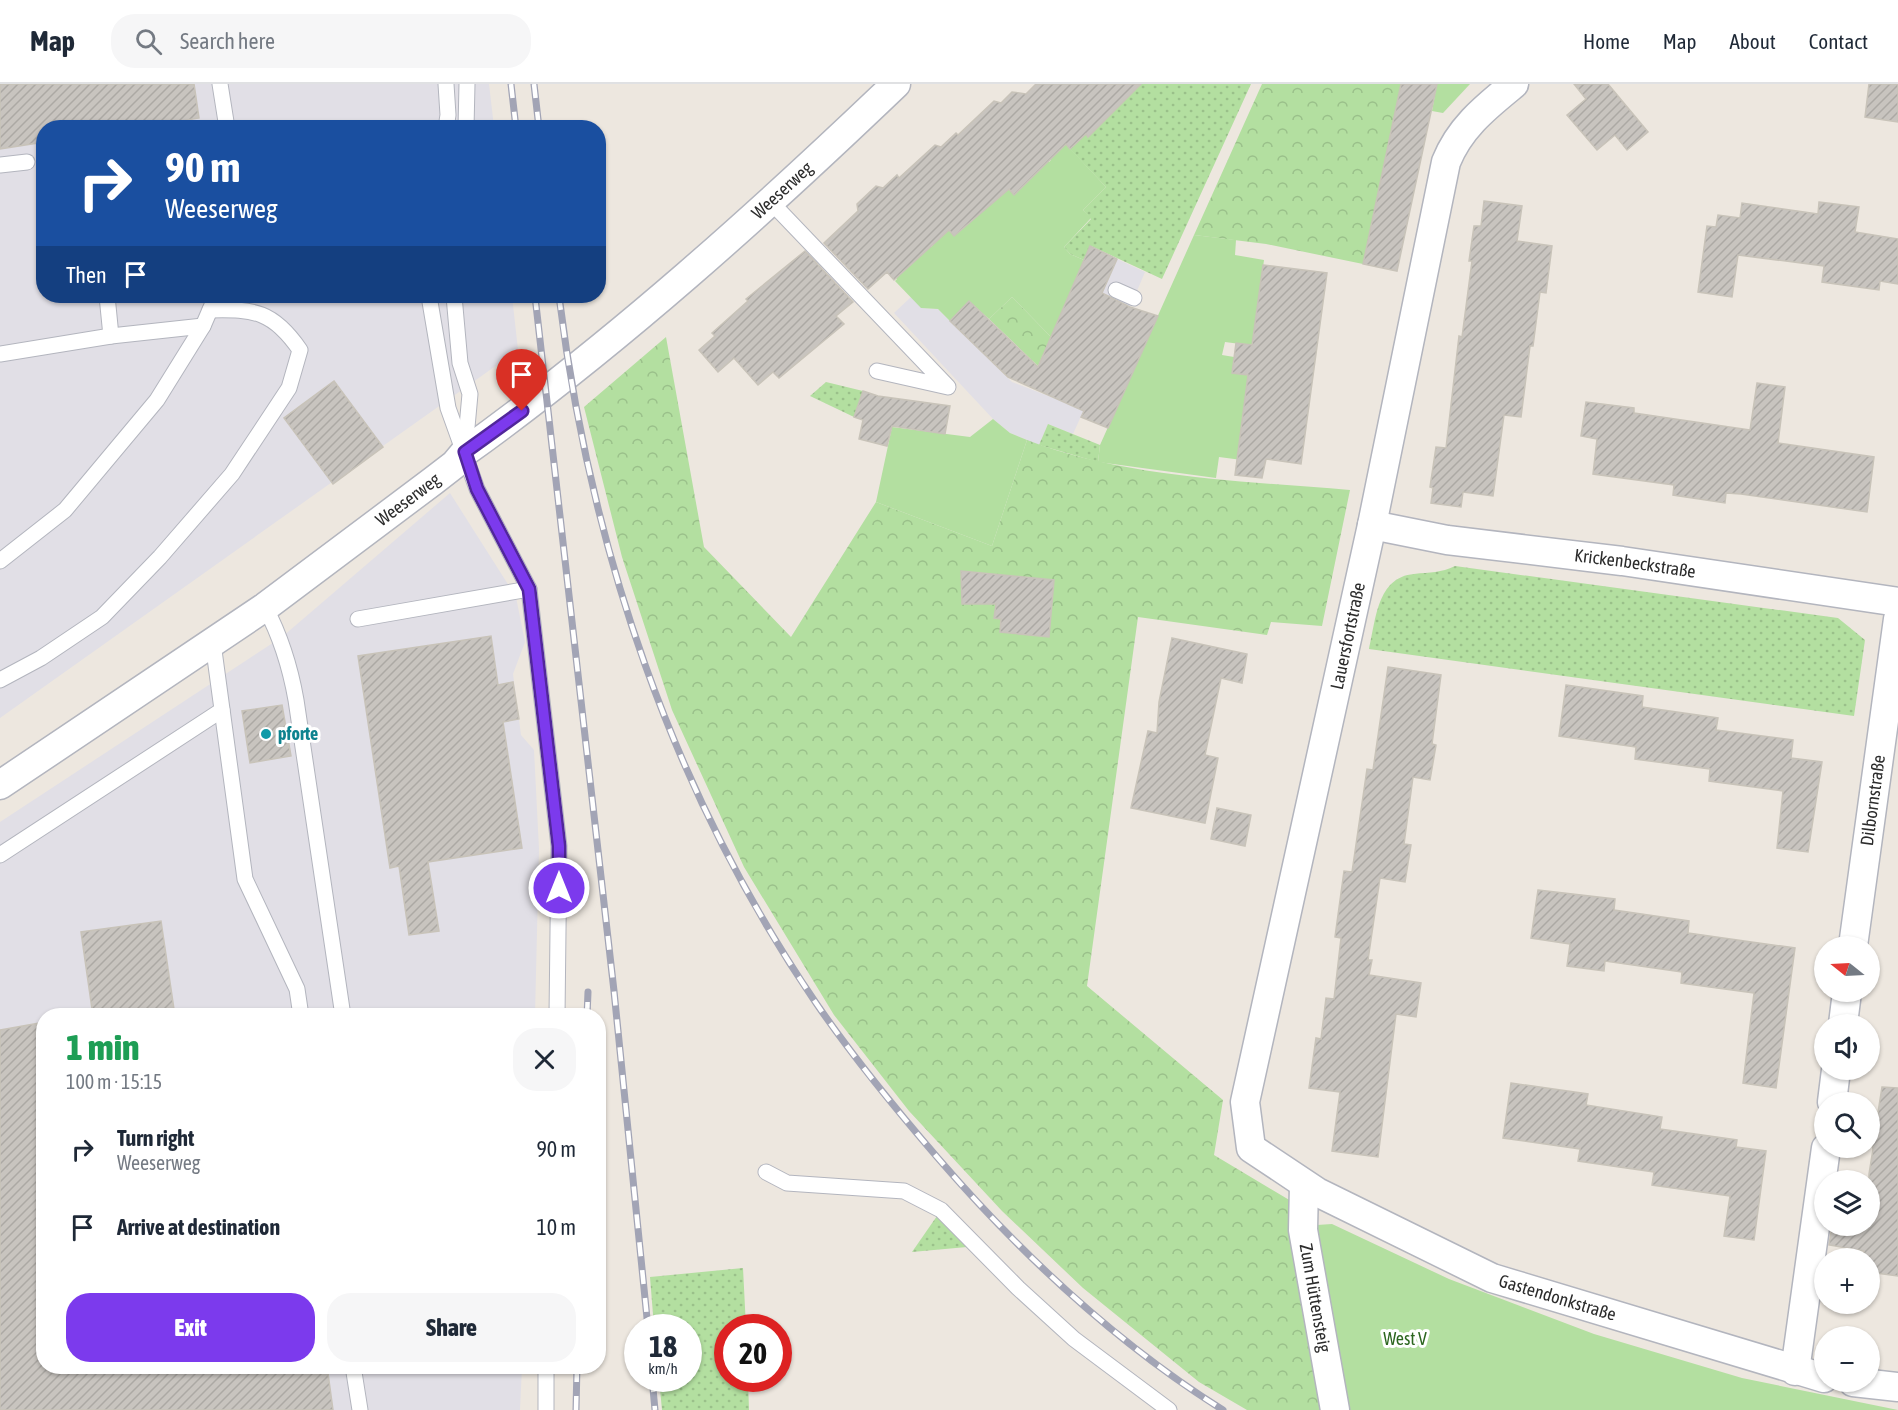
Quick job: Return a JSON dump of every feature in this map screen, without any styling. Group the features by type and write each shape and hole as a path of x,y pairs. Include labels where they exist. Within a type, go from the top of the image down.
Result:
{"street":[{"name":"Weeserweg","path":"0,785 266,607 455,464 465,452 570,373 770,201 896,84"},
{"name":"Lauersfortstraße","path":"1304,1185 1251,1148 1245,1102 1372,525 1446,162 1452,148 1471,120 1514,84"},
{"name":"Krickenbeckstraße","path":"1372,525 1447,540 1622,561 1898,602"},
{"name":"Dilbornstraße","path":"1854,936 1898,620"},
{"path":"1795,1371 1825,1158"},
{"name":"Gastendonkstraße","path":"1304,1185 1492,1278 1814,1376"},
{"name":"Zum Hüttensteig","path":"1304,1185 1303,1230 1335,1410"},
{"path":"1880,1385 1898,1387"}],"lane":[{"path":"220,84 226,120"},
{"path":"446,84 447,120"},
{"path":"466,120 467,84"},
{"path":"0,165 27,162"},
{"path":"770,201 948,387 877,371"},
{"path":"1116,290 1134,298"},
{"path":"108,303 111,336"},
{"path":"0,561 65,510 157,400 203,326 213,303 250,309 285,328 300,350 289,388 232,474 160,557 102,616 41,658 0,681"},
{"path":"430,303 448,408 477,489 529,589 559,846 557,1008"},
{"path":"454,303 460,363 470,394 465,452"},
{"path":"0,354 111,336 203,326"},
{"path":"358,619 529,589"},
{"path":"266,607 290,664 342,1008"},
{"path":"213,643 245,879 297,989 300,1008"},
{"path":"0,855 222,710"},
{"path":"766,1172 787,1183 904,1191 941,1210 1018,1288 1074,1339 1169,1410"},
{"path":"354,1374 360,1410"},
{"path":"546,1374 546,1410"}],"shaded area":[{"path":"0,84 489,84 493,120 36,120 36,303 513,303 518,350 0,718"},
{"path":"1117,259 1145,272 1073,434 1048,424 1039,445 1010,433 993,419 894,313 911,297 922,308 938,309 1012,382 1056,399"},
{"path":"450,493 516,597 525,642 513,674 521,735 534,750 539,849 535,1008 36,1008 36,1374 522,1374 520,1410 0,1410 0,822 282,637"}],"green space":[{"path":"1140,84 1251,84 1162,279 1091,246 1084,260 1070,254 1064,247 1091,219 1083,210 1106,187 1070,149 1086,134 1088,136 1105,116 1108,118 1107,114"},
{"path":"1262,84 1401,84 1363,264 1266,244 1194,235"},
{"path":"1437,84 1470,84 1443,113 1432,111"},
{"path":"1064,142 1106,187 1083,210 1091,218 1064,247 1070,254 1084,260 1051,337 1012,297 989,319 969,301 950,321 938,309 921,308 895,281 897,279 894,275 907,263 910,266 913,263 911,261 928,245 931,247 933,245 930,241 949,230 955,236 953,232 967,219 970,222 973,220 1007,187 1014,194 1046,160 1049,162 1051,160 1048,156"},
{"path":"1194,235 1236,240 1235,255 1264,260 1253,339 1271,348 1225,342 1222,355 1234,357 1267,377 1265,463 1219,457 1216,478 1098,462 1100,445"},
{"path":"1012,297 1051,337 1038,366 989,319"},
{"path":"666,337 704,547 791,637 876,502 992,546 1027,440 1104,463 1145,470 1227,480 1350,490 1322,626 1271,622 1267,635 1138,617 1087,986 1223,1100 1214,1155 1291,1201 1329,1410 1247,1410 1199,1382 1083,1288 1002,1211 909,1111 834,1015 744,867 672,710 622,557 584,407"},
{"path":"826,382 863,391 854,417 810,396"},
{"path":"993,419 1010,433 1027,440 992,546 876,502 892,427 970,437"},
{"path":"1048,424 1100,445 1098,462 1039,445"},
{"path":"1455,566 1838,618 1865,640 1854,716 1369,649 1380,602 1392,583 1402,577 1440,571"},
{"path":"937,1216 967,1247 912,1252"},
{"name":"West V","path":"1332,1224 1449,1279 1594,1334 1742,1378 1898,1410 1346,1410 1317,1225"},
{"path":"743,1268 745,1314 714,1314 714,1392 748,1392 749,1410 662,1410 660,1392 702,1392 702,1314 653,1314 650,1277"}],"building":[{"path":"0,84 194,84 199,118 187,120 36,120 36,143 0,149"},
{"path":"1036,84 1141,84 1088,137 1086,134 1070,149 1066,144 1014,195 1009,189 954,236 949,230 894,280 887,272 868,289 824,243 858,211 857,204 876,186 883,188 897,175 899,178 935,145 941,147 956,133 958,135 994,101 1001,103 1012,92 1026,94"},
{"path":"1401,84 1437,84 1397,271 1363,264"},
{"path":"1574,84 1608,84 1648,132 1627,150 1615,135 1597,150 1567,115 1586,99"},
{"path":"1869,84 1898,84 1898,122 1865,117"},
{"path":"1484,201 1522,206 1517,241 1552,246 1546,293 1540,292 1533,346 1530,346 1521,417 1504,415 1493,496 1463,492 1461,507 1431,503 1433,488 1430,487 1436,447 1446,448 1459,336 1462,337 1472,261 1469,261 1474,226 1481,226"},
{"path":"1819,202 1859,207 1855,232 1898,239 1898,284 1880,281 1879,290 1822,282 1824,266 1738,255 1732,297 1698,292 1707,226 1716,227 1718,215 1740,218 1742,203 1818,214"},
{"path":"1090,246 1117,259 1102,293 1130,307 1158,316 1108,428 1081,417 1084,411 1008,377 950,321 969,301 1038,367"},
{"path":"805,251 853,302 836,316 844,324 779,378 773,372 758,385 734,358 718,372 699,350 715,336 712,333 748,301 746,299"},
{"path":"1263,265 1327,273 1301,464 1266,459 1262,478 1235,475 1248,375 1232,373 1236,343 1252,345"},
{"path":"334,381 383,447 333,484 284,418"},
{"path":"1757,383 1785,387 1778,443 1874,457 1867,512 1726,493 1725,503 1673,495 1674,485 1593,474 1597,439 1581,436 1586,402 1634,408 1634,413 1750,430"},
{"path":"863,391 878,396 950,406 945,434 892,426 887,446 859,439 863,420 854,417"},
{"path":"961,571 1054,580 1049,637 1000,632 1001,619 994,618 996,604 962,604"},
{"path":"491,636 498,685 513,682 519,719 503,722 522,848 428,862 439,931 409,935 399,866 390,868 358,656"},
{"path":"1172,638 1247,654 1242,683 1221,678 1205,755 1218,758 1205,823 1131,808 1148,731 1157,733 1159,702"},
{"path":"1388,667 1441,675 1432,744 1436,745 1430,780 1413,777 1404,844 1411,845 1405,882 1380,878 1368,960 1372,960 1369,975 1421,983 1416,1017 1396,1014 1378,1157 1332,1151 1340,1092 1309,1088 1316,1038 1321,1039 1326,998 1334,999 1341,938 1335,937 1344,871 1352,872 1367,769 1373,770"},
{"path":"1566,685 1643,696 1642,707 1718,718 1716,730 1793,740 1791,758 1822,762 1808,852 1777,848 1783,791 1709,781 1710,769 1635,759 1636,747 1559,736"},
{"name":"pforte","path":"282,705 291,756 250,763 242,711"},
{"path":"1217,808 1251,815 1245,846 1211,839"},
{"path":"1538,890 1615,899 1614,910 1689,921 1688,933 1795,948 1776,1088 1743,1083 1754,993 1681,983 1682,972 1605,961 1604,971 1567,966 1570,944 1531,938"},
{"path":"161,921 174,1008 92,1008 81,932"},
{"path":"36,1024 36,1374 328,1374 333,1410 0,1410 0,1030"},
{"path":"1511,1083 1588,1094 1586,1105 1662,1117 1660,1129 1737,1140 1736,1147 1766,1151 1754,1240 1724,1236 1730,1196 1652,1185 1654,1172 1578,1161 1580,1149 1503,1138"},
{"path":"1882,1087 1898,1088 1898,1276 1880,1274 1880,1248 1846,1248 1829,1245 1830,1236 1880,1236 1880,1170 1870,1170 1872,1158 1880,1158"}],"railway":[{"path":"511,84 515,120"},
{"path":"534,84 538,120"},
{"path":"536,303 614,991 647,1314"},
{"path":"560,303 573,390 592,483 616,575 645,665 680,753 719,839 765,922 844,1043 968,1192 1035,1261 1107,1326 1183,1384 1223,1410"},
{"path":"587,1008 588,992"},
{"path":"576,1410 577,1374"},
{"path":"653,1392 655,1410"}],"place":[{"name":"pforte","path":"266,734"}],"route":[{"path":"522,411 465,452 477,489 514,556 529,589 559,846 559,888"}]}
